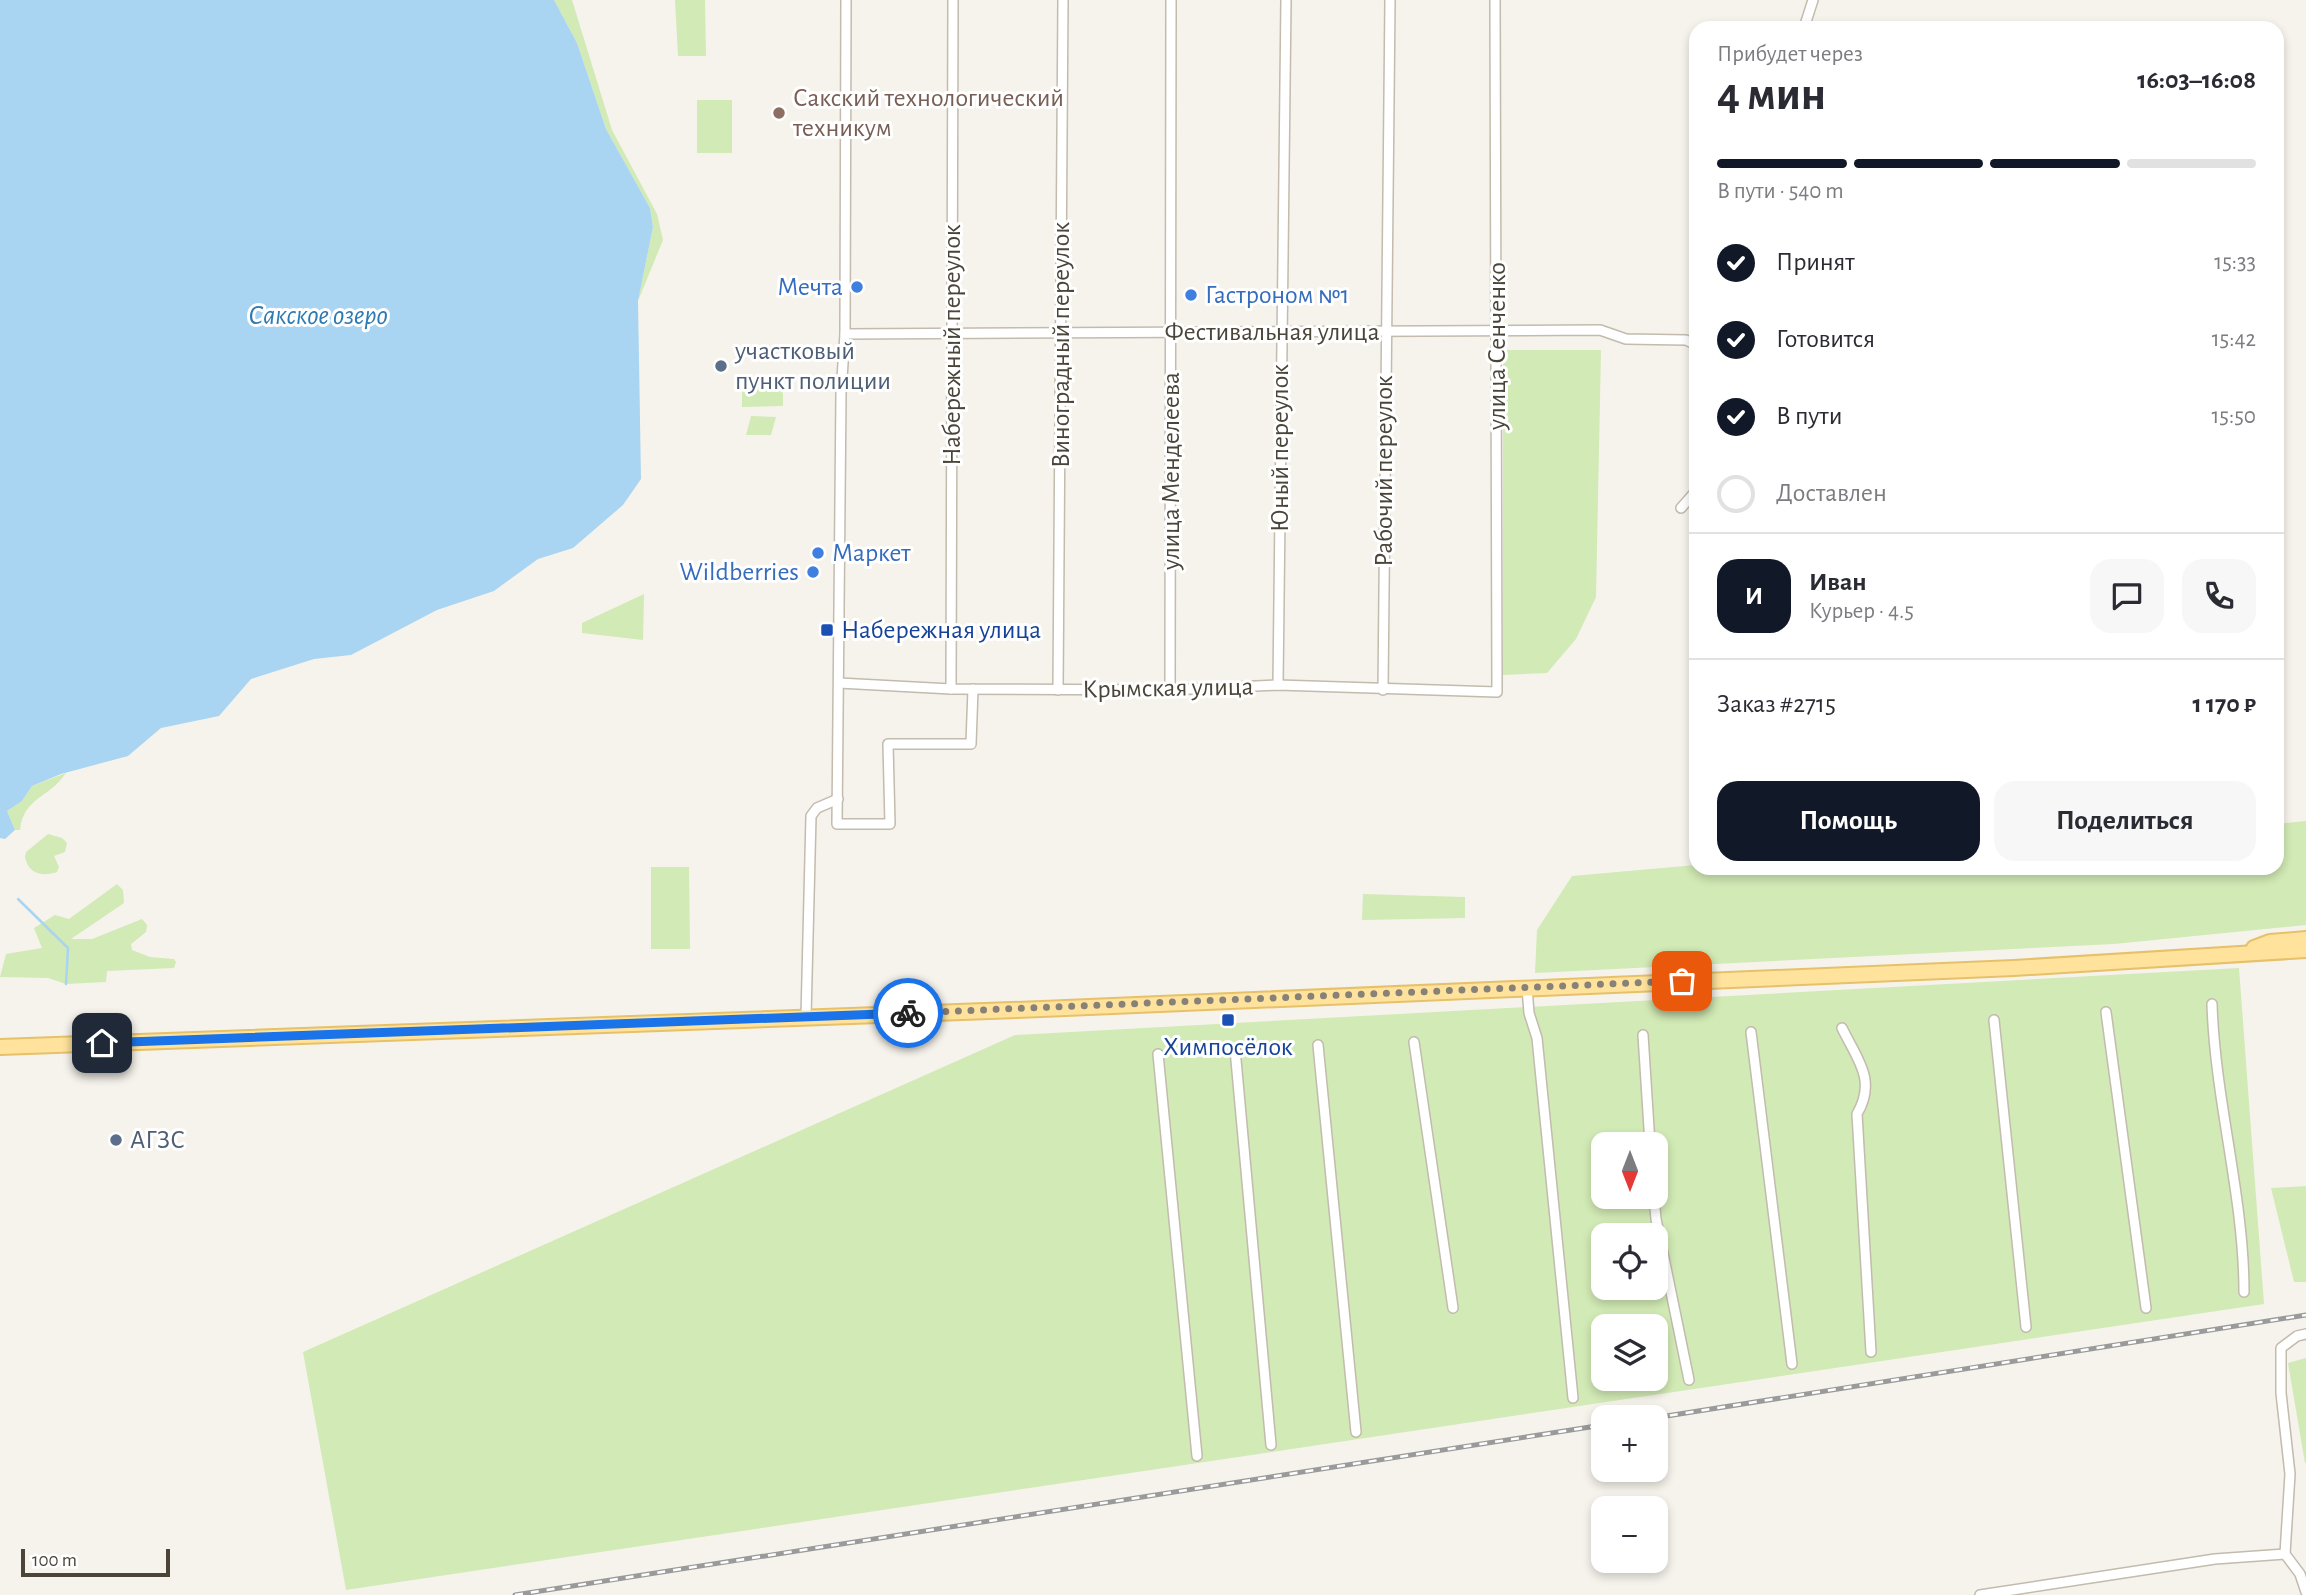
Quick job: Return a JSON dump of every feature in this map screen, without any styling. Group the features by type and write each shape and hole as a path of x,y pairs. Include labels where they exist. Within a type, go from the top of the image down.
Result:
{"main road":[{"path":"2239,954 2270,942 2306,939"},
{"path":"0,1047 2014,968 2306,950"}],"street":[{"path":"846,0 845,334 841,393 837,824 890,824 888,744 971,744 973,689"},
{"name":"Набережный переулок","path":"951,689 953,0"},
{"name":"Виноградный переулок","path":"1058,690 1063,0"},
{"name":"улица Менделеева","path":"1170,690 1171,0"},
{"name":"Юный переулок","path":"1278,685 1280,333 1286,0"},
{"name":"Рабочий переулок","path":"1383,690 1390,0"},
{"name":"улица Сенченко","path":"1495,0 1497,692"},
{"path":"1806,21 1812,0"},
{"name":"Фестивальная улица","path":"845,334 1600,330 1626,339 1689,342"},
{"path":"1681,508 1689,499"},
{"name":"Крымская улица","path":"839,683 951,689 1170,690 1278,685 1497,692"},
{"path":"806,1017 811,816 817,807 838,799"},
{"path":"1527,988 1529,1013 1537,1038 1573,1398"},
{"path":"2213,1004 2218,1080 2244,1261 2244,1292"},
{"path":"2106,1012 2146,1308"},
{"path":"1994,1020 2026,1327"},
{"path":"1842,1028 1868,1084 1867,1098 1857,1114 1871,1352"},
{"path":"1751,1032 1792,1364"},
{"path":"1643,1035 1649,1132"},
{"path":"1414,1042 1453,1308"},
{"path":"1318,1045 1356,1432"},
{"path":"1235,1049 1271,1444"},
{"path":"1158,1054 1197,1456"},
{"path":"1655,1209 1689,1380"},
{"path":"2306,1334 2297,1336 2281,1348 2281,1393 2290,1474 2285,1554 2300,1574 2306,1592"},
{"path":"1980,1595 2215,1559 2285,1554"}],"green space":[{"path":"554,0 572,0 612,130 657,214 663,240 638,301 653,227 650,208 606,129 577,43"},
{"path":"675,0 705,0 706,56 678,56"},
{"path":"697,100 732,100 732,153 697,153"},
{"path":"1503,350 1601,350 1596,597 1576,639 1547,673 1503,675"},
{"path":"742,384 783,384 783,406 742,407"},
{"path":"751,416 776,417 771,435 746,435"},
{"path":"644,594 643,640 582,633 582,623"},
{"path":"66,773 26,810 20,830 15,830 7,811 22,801 32,786"},
{"path":"2306,821 2306,925 2114,944 1535,973 1537,930 1572,876 1689,866 1689,875 2284,875 2284,823"},
{"path":"48,834 62,838 67,843 65,852 54,856 59,867 57,872 37,873 29,867 26,852"},
{"path":"651,867 689,867 690,949 651,949"},
{"path":"117,884 123,890 124,903 71,939 92,939 142,919 147,925 146,932 131,944 132,950 150,957 174,959 174,968 107,971 106,982 66,984 48,978 0,977 6,954 42,948 34,928 55,915 69,919"},
{"path":"1363,894 1465,897 1465,918 1362,920"},
{"path":"2239,968 2264,1304 346,1590 303,1352 1015,1035"},
{"path":"2306,1186 2306,1282 2294,1282 2271,1188"},
{"path":"2306,1358 2306,1462 2305,1463 2288,1363"}],"water":[{"name":"Сакское озеро","path":"0,0 554,0 577,43 606,129 650,208 653,227 638,301 641,479 623,505 573,548 538,559 494,591 437,610 351,655 314,659 251,679 219,716 161,728 128,756 61,774 32,786 22,801 7,811 15,830 5,839 0,838"}],"waterway":[{"path":"18,899 68,948 66,984"}],"railway":[{"path":"1668,1416 2306,1315"},
{"path":"515,1595 1591,1427"}],"way so far":[{"path":"908,1013 1682,981"}],"place":[{"name":"Сакский технологический техникум","path":"779,113"},
{"name":"Мечта","path":"857,287"},
{"name":"Гастроном №1","path":"1191,295"},
{"name":"участковый пункт полиции","path":"721,366"},
{"name":"Маркет","path":"818,553"},
{"name":"Wildberries","path":"813,572"},
{"name":"Набережная улица","path":"827,630"},
{"name":"Химпосёлок","path":"1228,1020"},
{"name":"АГЗС","path":"116,1140"}],"route":[{"path":"102,1043 908,1013"}]}
